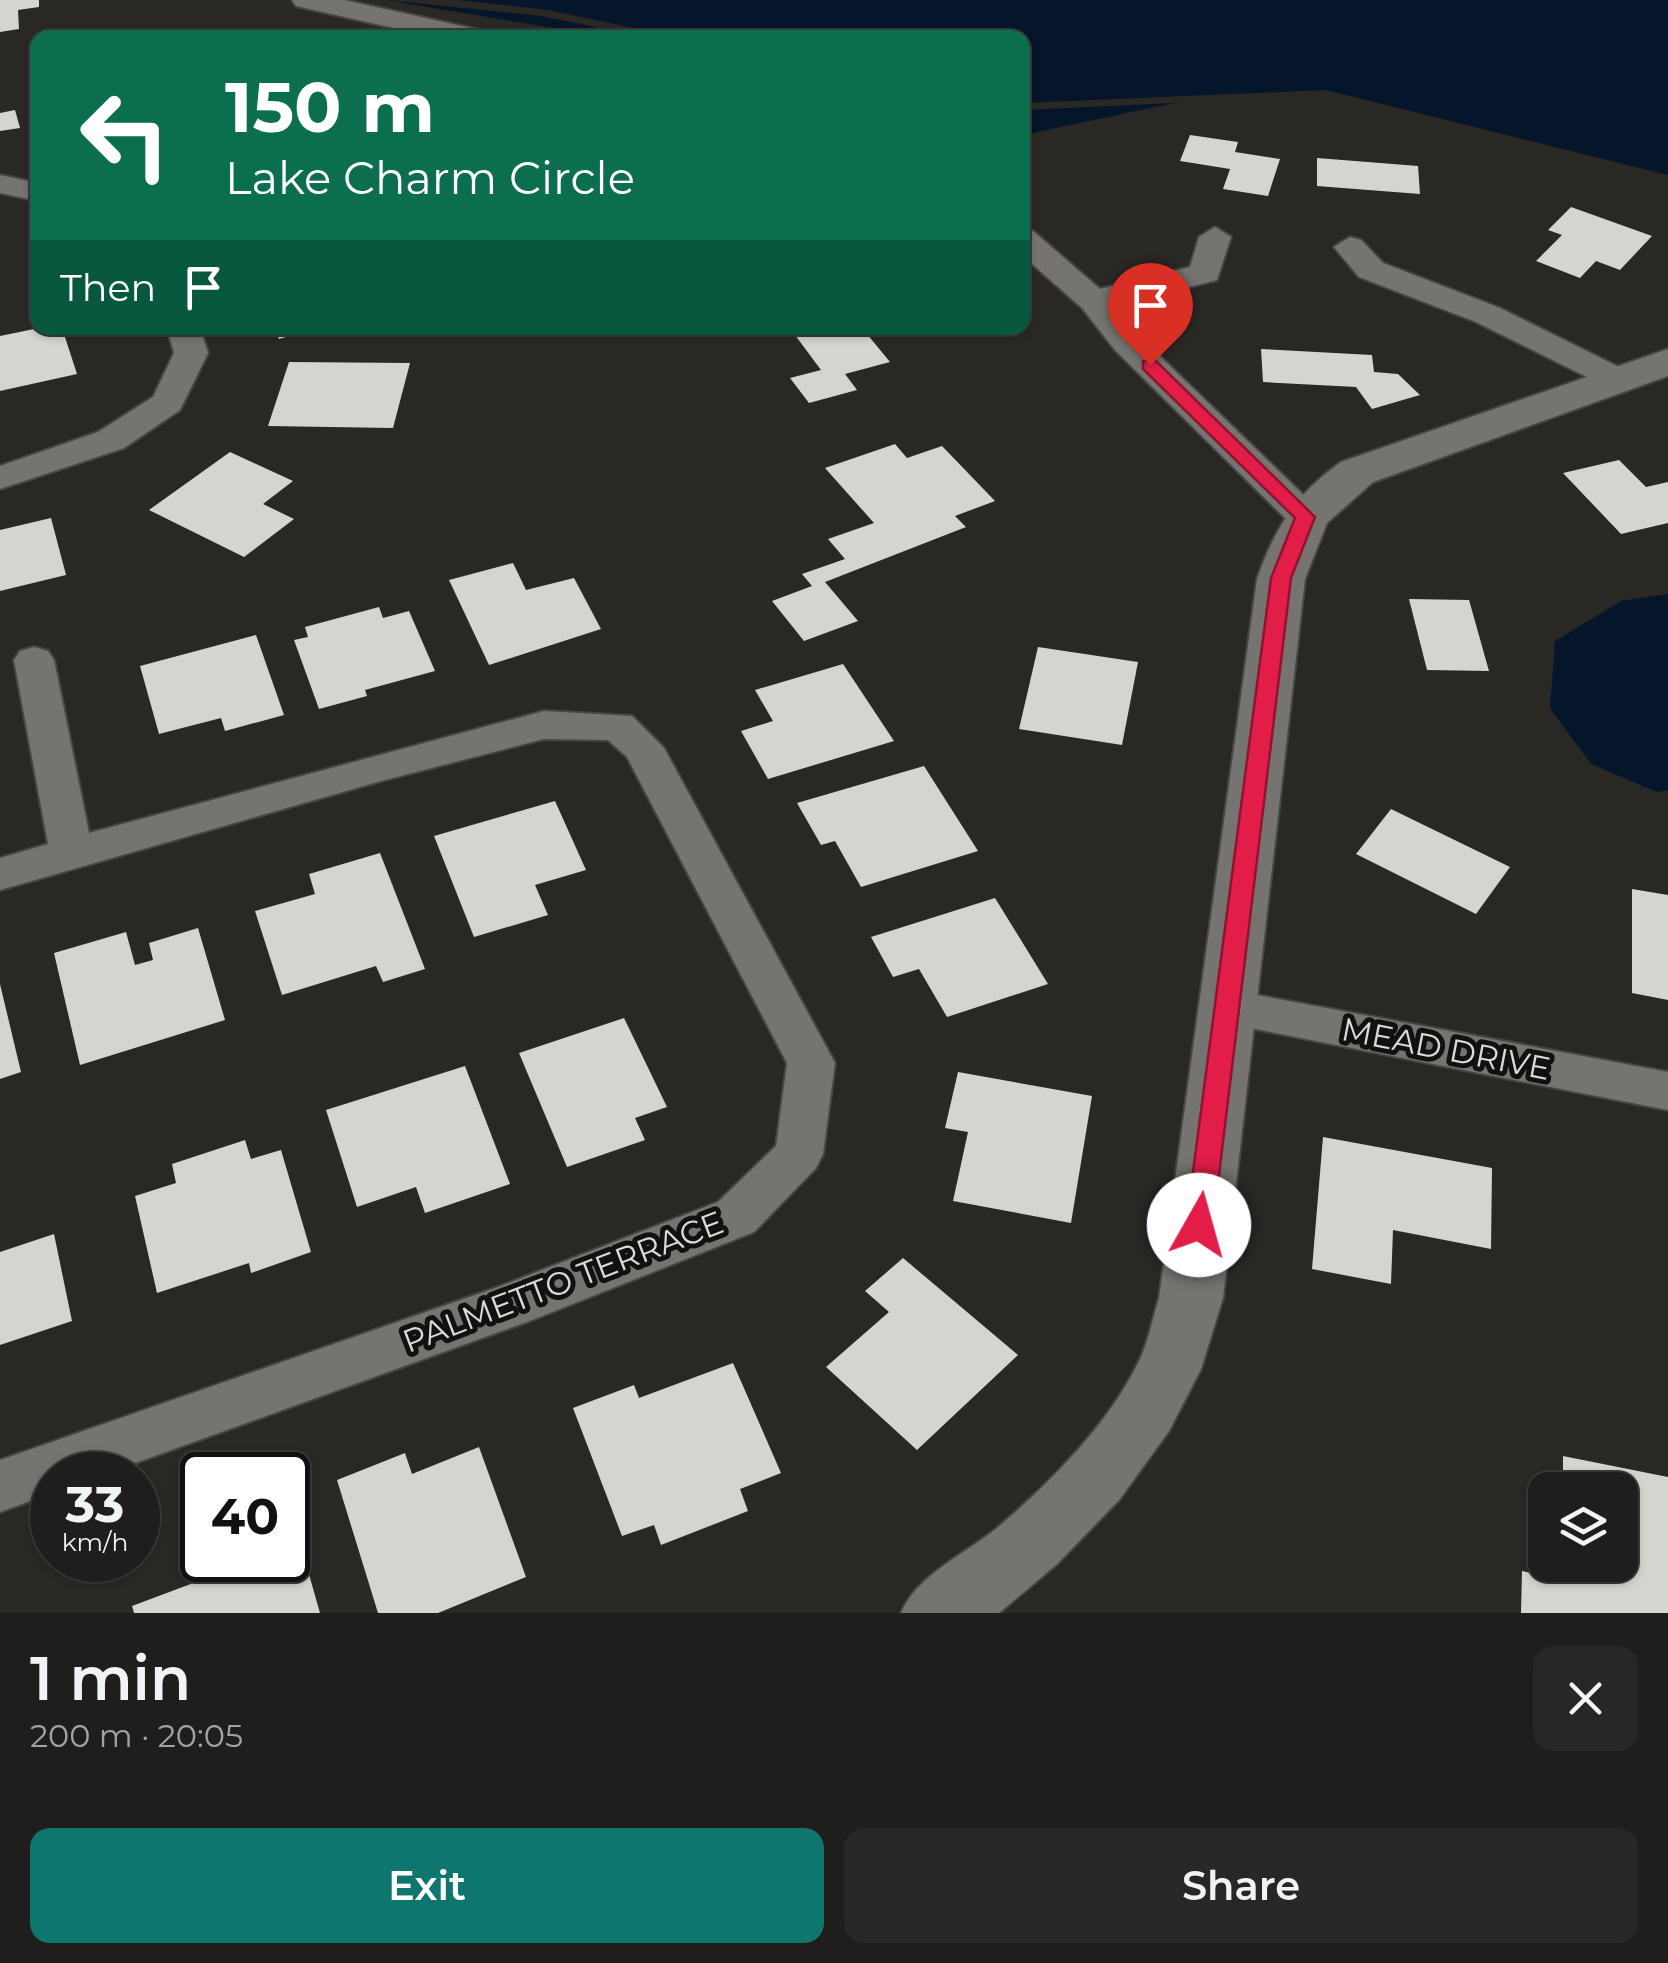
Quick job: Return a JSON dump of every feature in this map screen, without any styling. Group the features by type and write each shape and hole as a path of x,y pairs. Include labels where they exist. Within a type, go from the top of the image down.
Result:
{"street":[{"path":"306,0 442,30"},
{"path":"0,184 30,190"},
{"path":"1094,301 1205,273 1215,237"},
{"path":"1030,245 1094,301 1127,343 1305,517"},
{"path":"1350,246 1371,270 1488,315 1617,379"},
{"path":"0,478 111,440 168,403 191,352 186,335"},
{"path":"936,1613 1017,1556 1070,1503 1165,1377 1191,1298 1281,578 1305,517 1323,494 1357,472 1668,362"},
{"path":"34,660 71,854"},
{"name":"PALMETTO TERRACE","path":"0,874 381,766 544,726 618,726 644,748 811,1063 798,1154 736,1217 509,1306 0,1486"},
{"name":"MEAD DRIVE","path":"1225,1006 1668,1091"}],"water":[{"path":"386,0 541,16 608,30 565,30"},
{"path":"459,0 1668,0 1668,175 1326,90 1030,103 1030,30 644,30 548,10"},
{"path":"1174,103 1030,134 1030,110"},
{"path":"1668,594 1668,790 1657,792 1591,764 1550,708 1555,641 1621,601"}],"building":[{"path":"0,0 39,0 39,7 18,10 19,29 0,32"},
{"path":"15,110 20,128 0,131 0,113"},
{"path":"1190,135 1238,142 1235,152 1280,159 1268,196 1223,189 1230,169 1180,161"},
{"path":"1317,158 1418,166 1420,194 1317,186"},
{"path":"1571,207 1652,236 1620,270 1596,261 1580,278 1536,261 1562,235 1548,230"},
{"path":"30,330 30,335 64,335 77,374 0,391 0,336"},
{"path":"795,335 868,335 890,362 845,374 857,390 809,403 790,378 821,370"},
{"path":"1261,349 1372,355 1374,372 1398,374 1420,395 1372,409 1356,387 1263,382"},
{"path":"289,362 410,363 393,428 268,426"},
{"path":"895,444 907,458 942,446 995,501 955,516 966,527 825,582 858,621 804,641 772,601 812,586 802,574 845,559 828,539 874,523 825,468"},
{"path":"230,452 293,481 263,504 294,519 244,557 149,510"},
{"path":"1619,460 1646,487 1668,482 1668,523 1621,534 1563,473"},
{"path":"51,518 66,575 0,591 0,530"},
{"path":"513,563 526,590 574,578 601,629 489,665 449,580"},
{"path":"1409,599 1469,600 1489,671 1427,670"},
{"path":"379,607 383,618 409,611 435,671 365,690 367,696 319,709 294,640 308,637 305,627"},
{"path":"256,635 284,715 225,731 221,718 159,734 140,666"},
{"path":"1038,647 1138,662 1122,745 1019,729"},
{"path":"843,664 894,741 768,779 741,731 773,721 755,690"},
{"path":"924,766 978,851 861,887 835,841 821,845 797,803"},
{"path":"555,801 586,870 535,885 548,915 474,937 434,836"},
{"path":"1391,809 1510,867 1476,914 1356,854"},
{"path":"380,853 425,969 383,982 376,966 282,995 255,911 315,894 309,874"},
{"path":"1632,889 1668,895 1668,1000 1632,993"},
{"path":"995,898 1048,984 947,1017 919,969 893,977 871,937"},
{"path":"198,928 225,1020 80,1065 54,953 126,932 135,965 153,960 149,943"},
{"path":"0,984 21,1072 0,1079"},
{"path":"624,1018 667,1107 635,1118 645,1140 567,1167 519,1053"},
{"path":"465,1066 510,1184 425,1213 416,1187 357,1207 326,1110"},
{"path":"958,1072 1092,1096 1071,1223 953,1201 968,1132 945,1128"},
{"path":"1323,1137 1492,1168 1491,1249 1393,1230 1391,1284 1312,1269"},
{"path":"245,1140 251,1159 281,1150 311,1252 251,1273 249,1263 157,1293 135,1196 176,1183 172,1164"},
{"path":"54,1234 72,1321 0,1345 0,1252"},
{"path":"903,1258 1018,1355 917,1450 826,1367 889,1312 865,1291"},
{"path":"733,1363 781,1473 740,1489 748,1511 661,1545 654,1525 622,1536 573,1408 634,1385 639,1398"},
{"path":"479,1447 526,1577 438,1613 378,1613 337,1480 405,1453 412,1474"},
{"path":"1563,1456 1668,1477 1668,1613 1521,1613 1522,1571 1528,1572 1528,1582 1638,1582 1638,1472 1563,1472"},
{"path":"310,1578 320,1613 134,1613 132,1606 196,1582 310,1582"}],"route":[{"path":"1150,365 1305,517 1281,578 1199,1225"}]}
